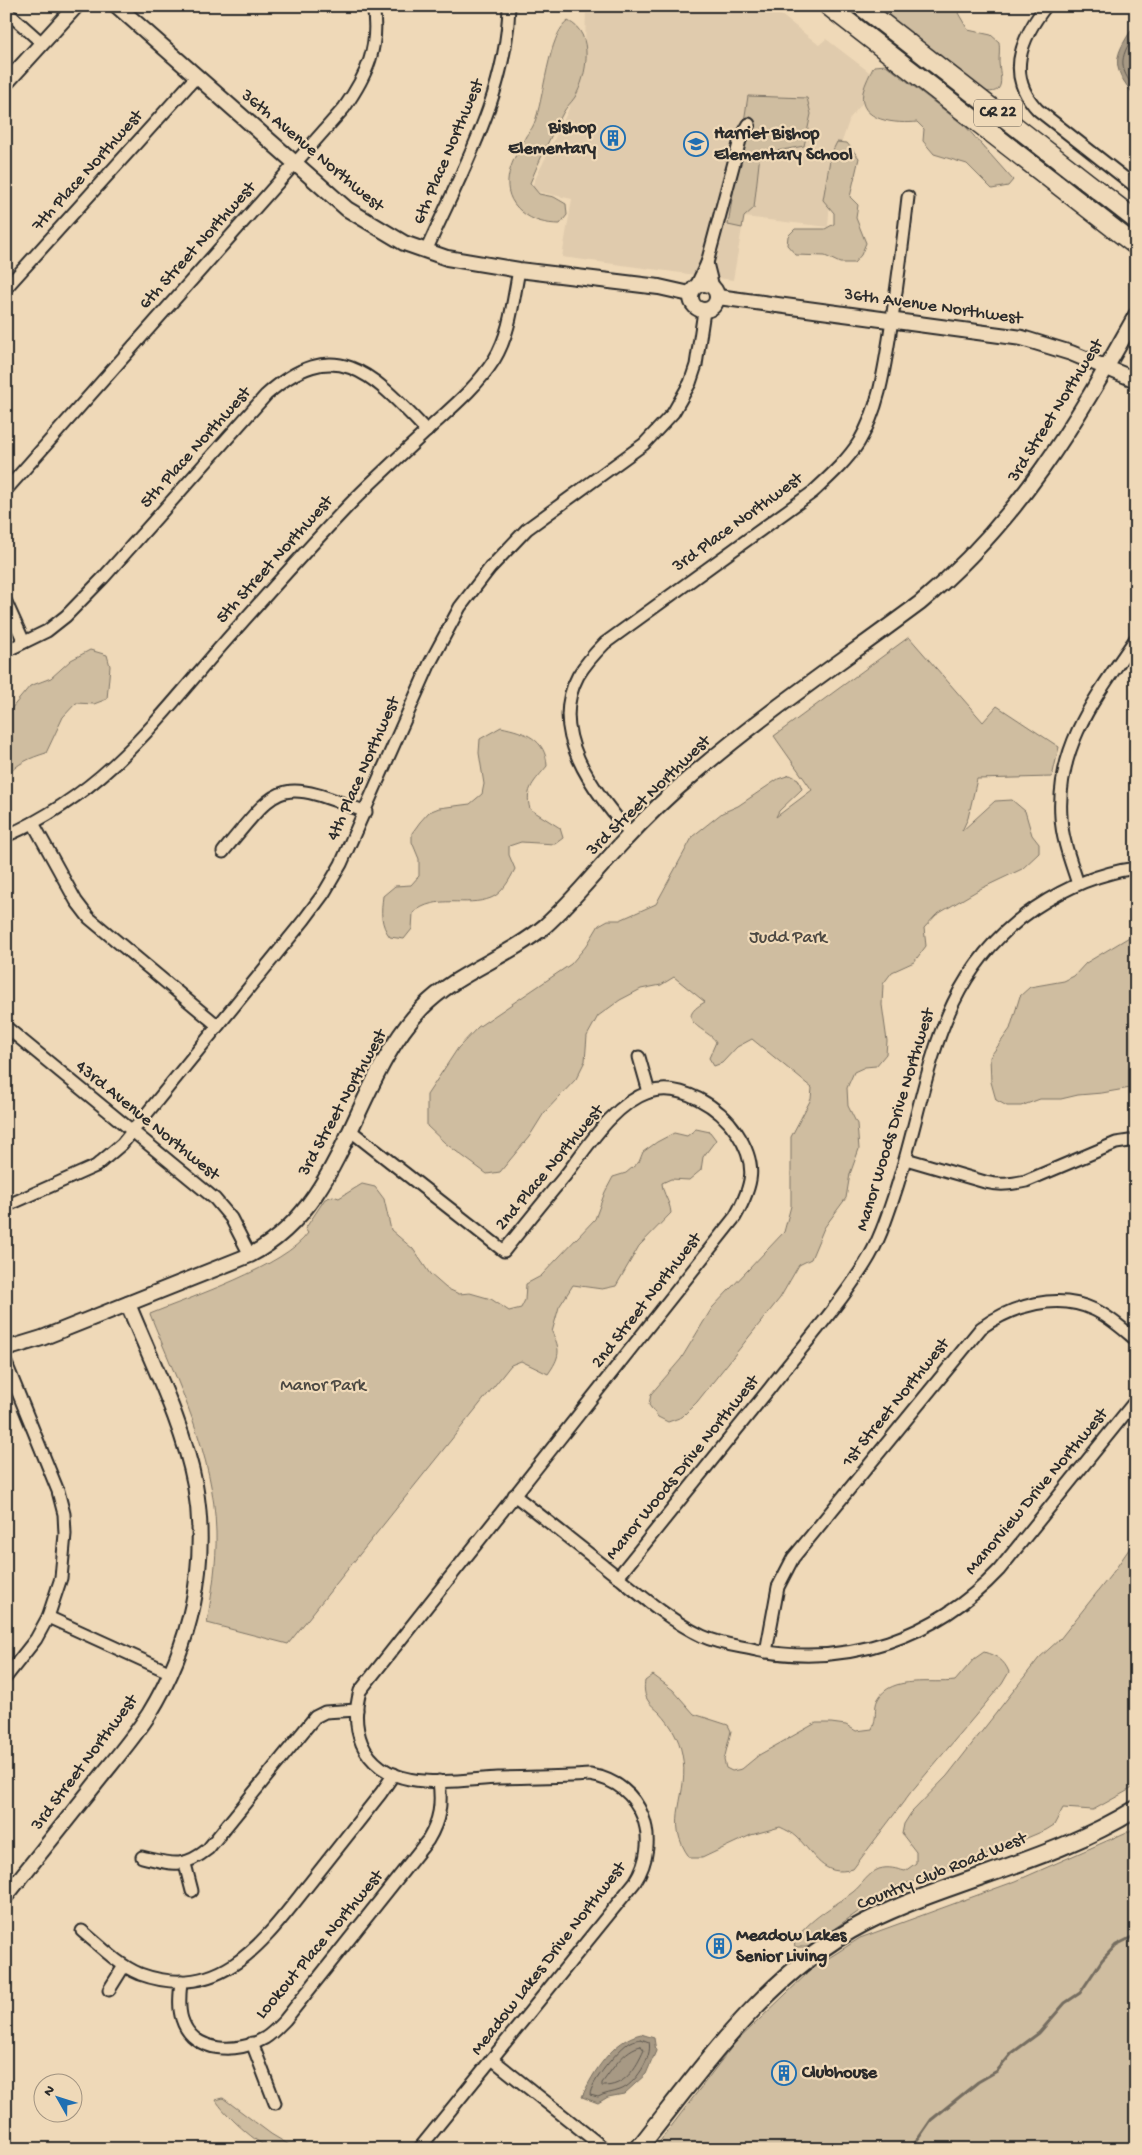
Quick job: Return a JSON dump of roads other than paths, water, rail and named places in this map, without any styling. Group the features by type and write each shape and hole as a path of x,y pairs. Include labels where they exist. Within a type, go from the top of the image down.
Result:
{"main road":[{"name":"CR 22","path":"828,6 1136,246"},
{"name":"CR 22","path":"861,6 1136,220"},
{"name":"Country Club Road West","path":"638,2149 753,2008 780,1982 833,1941 865,1923 897,1909 1069,1844 1136,1809"}],"street":[{"path":"6,83 76,6"},
{"name":"36th Avenue Northwest","path":"117,6 295,164 364,221 404,243 447,258 518,270 693,290 706,283 716,292 1039,342 1107,367 1136,380"},
{"name":"6th Street Northwest","path":"6,490 344,108 359,86 375,43 376,24 373,6"},
{"name":"6th Place Northwest","path":"426,251 497,87 505,56 509,6"},
{"path":"1046,6 1027,34 1019,56 1021,78 1028,98 1038,110 1136,187"},
{"path":"6,11 42,43"},
{"name":"7th Place Northwest","path":"6,288 196,77"},
{"path":"707,263 716,292 713,306 704,311 696,309 691,303 693,290 707,263 740,140 749,124"},
{"name":"3rd Place Northwest","path":"630,834 598,796 580,763 574,747 568,712 570,698 579,674 595,654 616,634 813,492 843,463 858,442 878,399 892,320 908,196"},
{"name":"5th Street Northwest","path":"6,836 33,823 90,787 122,759 351,502 469,392 500,349 505,338 518,270"},
{"name":"4th Place Northwest","path":"6,1206 96,1166 133,1132 324,893 341,864 366,812 430,664 460,607 490,568 527,529 644,444 673,413 690,383 696,365 704,311"},
{"name":"3rd Street Northwest","path":"6,1896 152,1709 182,1647 197,1582 199,1548 196,1502 187,1455 178,1427 128,1304 250,1255 278,1238 299,1218 351,1131 378,1071 406,1027 422,1008 459,979 529,939 546,924 630,834 694,774 737,738 920,603 947,580 996,530 1044,470 1107,367 1136,315"},
{"name":"5th Place Northwest","path":"6,651 47,631 66,616 103,578 266,395 298,371 316,364 331,363 346,366 362,373 391,393 427,431"},
{"path":"6,602 24,642"},
{"path":"1078,884 1068,851 1061,817 1066,759 1082,721 1136,638"},
{"path":"223,852 262,804 288,790 310,792 366,812"},
{"path":"33,823 76,901 90,918 217,1025"},
{"name":"Manor Woods Drive Northwest","path":"618,1577 853,1281 874,1249 884,1226 906,1159 937,1041 964,981 980,958 1017,921 1051,898 1078,884 1136,868"},
{"name":"43rd Avenue Northwest","path":"6,1027 224,1208 250,1255"},
{"path":"639,1057 649,1092"},
{"name":"2nd Place Northwest","path":"351,1131 504,1251 608,1122 635,1099 649,1092 669,1090 687,1094 722,1116"},
{"name":"2nd Street Northwest","path":"514,1495 735,1217 746,1198 751,1183 752,1169 749,1154 734,1129 722,1116"},
{"path":"906,1159 985,1182 998,1185 1011,1184 1040,1175 1116,1143 1136,1140"},
{"name":"1st Street Northwest","path":"766,1652 778,1587 794,1558 981,1328 1007,1311 1035,1304 1062,1302 1079,1304 1094,1309 1136,1340"},
{"path":"6,1349 42,1338 128,1304"},
{"path":"6,1363 58,1491 64,1514 65,1534 61,1578 48,1617 36,1639 6,1677"},
{"name":"Manorview Drive Northwest","path":"514,1495 618,1577 684,1626 702,1636 721,1643 766,1652 822,1656 871,1648 920,1630 964,1604 1000,1570 1136,1400"},
{"name":"Meadow Lakes Drive Northwest","path":"420,2149 634,1882 646,1862 648,1850 646,1829 639,1806 622,1788 602,1777 590,1775 439,1781 410,1779 394,1774 378,1765 365,1750 358,1730 357,1710 360,1691 514,1495"},
{"path":"48,1617 171,1673"},
{"path":"142,1857 171,1864 185,1864 208,1849 315,1717 325,1712 357,1710"},
{"path":"82,1931 124,1966 148,1976 181,1981 217,1973 234,1965 262,1944 394,1774"},
{"name":"Lookout Place Northwest","path":"181,1981 180,2012 186,2028 194,2037 216,2048 226,2049 263,2039 285,2020 428,1840 436,1828 441,1812 439,1781"},
{"path":"185,1864 192,1891"},
{"path":"109,1990 124,1966"},
{"path":"252,2043 275,2103"},
{"path":"492,2059 605,2149"}],"water":[{"path":"1136,23 1136,97 1121,76 1118,60 1119,52"},
{"path":"641,2034 654,2038 656,2051 646,2074 624,2094 608,2097 598,2103 582,2097 592,2077 605,2058 631,2037"}],"waterway":[{"path":"911,2149 931,2120 978,2082 997,2071 1012,2053 1039,2033 1065,2003 1080,1993 1102,1960 1116,1945 1136,1935"}],"place":[{"name":"Bishop Elementary","path":"613,138"},
{"name":"Harriet Bishop Elementary School","path":"696,144"},
{"name":"Meadow Lakes Senior Living","path":"719,1946"},
{"name":"Clubhouse","path":"784,2073"}],"park label":[{"name":"Judd Park","path":"788,938"},
{"name":"Manor Park","path":"323,1386"}]}
